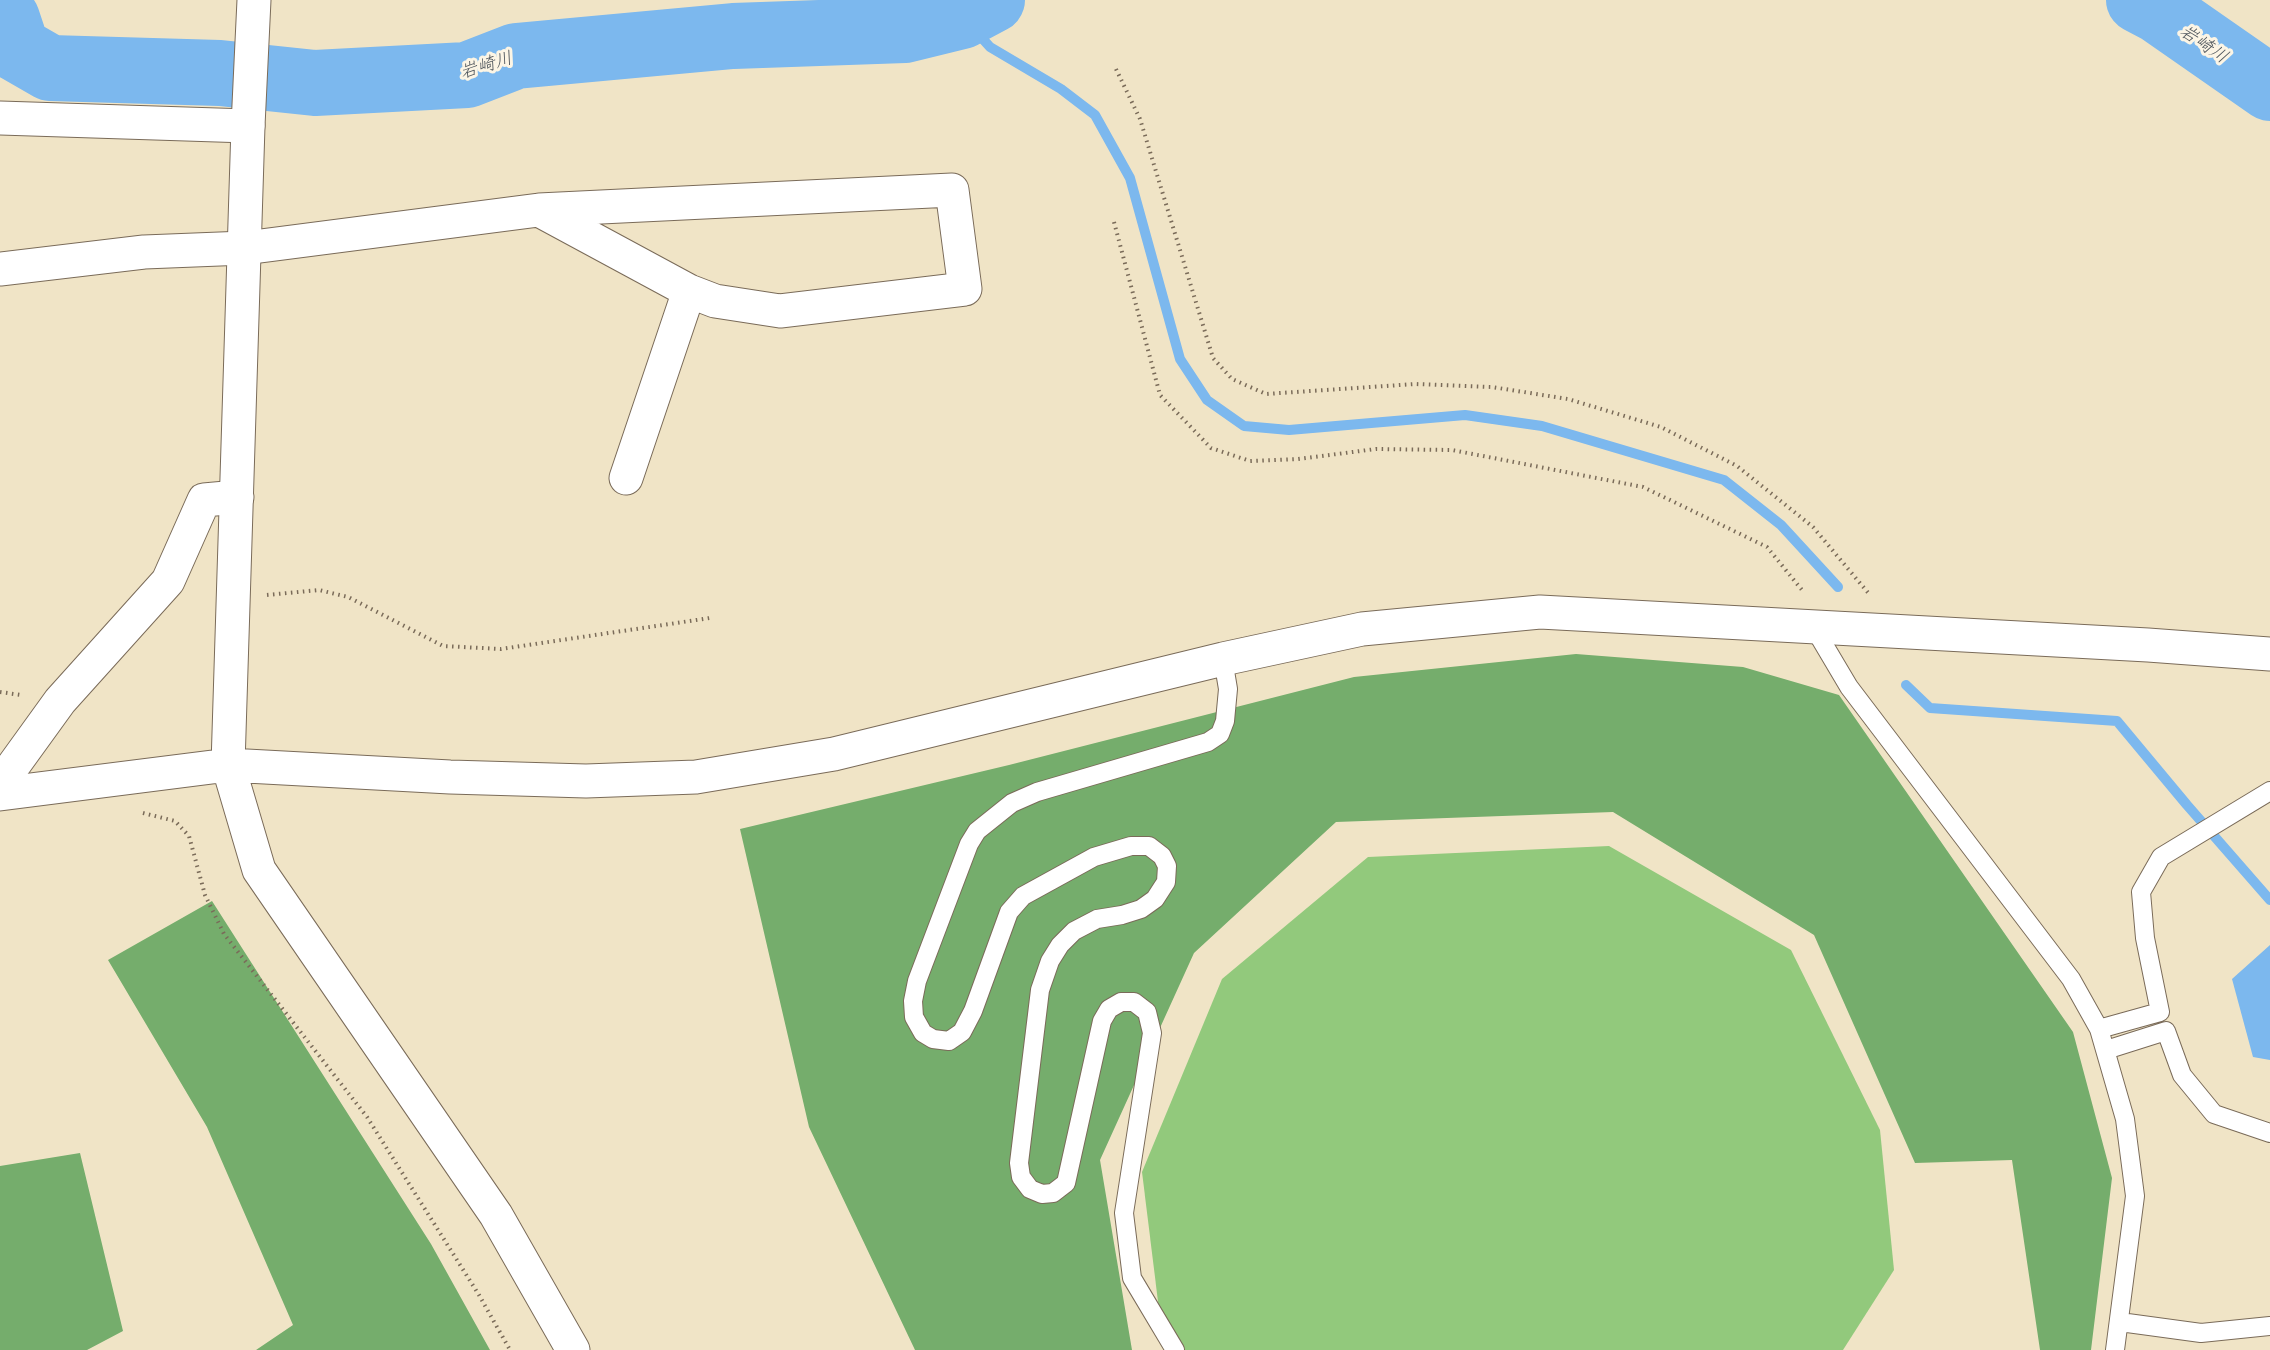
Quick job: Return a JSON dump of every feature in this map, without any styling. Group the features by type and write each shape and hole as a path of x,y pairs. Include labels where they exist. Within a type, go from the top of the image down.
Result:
{"street":[{"path":"255,0 228,765 259,870 496,1215 573,1350"},
{"path":"0,118 249,121"},
{"path":"0,269 144,252 245,248 539,210 952,190 965,289 780,311 716,301 689,291 539,210"},
{"path":"626,478 689,291"},
{"path":"0,784 60,701 168,581 204,500 237,497"},
{"path":"0,794 228,765 450,777 586,781 696,777 834,754 1223,660 1362,629 1540,612 2148,645 2270,654"}],"lane":[{"path":"1814,628 1849,687 2071,979 2099,1029 2125,1119 2135,1196 2115,1350"},
{"path":"1175,1350 1132,1278 1124,1213 1152,1032 1147,1012 1134,1002 1121,1002 1109,1009 1102,1021 1066,1183 1053,1193 1042,1194 1030,1189 1021,1177 1019,1163 1041,990 1050,961 1060,945 1074,931 1097,919 1141,909 1155,898 1166,882 1167,866 1162,856 1149,846 1131,846 1094,856 1023,896 1009,912 966,1025 962,1032 949,1041 933,1040 923,1033 914,1017 913,1001 917,981 969,844 977,831 1012,803 1037,792 1208,742 1220,734 1225,721 1228,689 1223,660"},
{"path":"2099,1029 2160,1012 2145,938 2141,892 2161,857 2270,790"},
{"path":"2106,1050 2166,1031 2182,1075 2214,1114 2270,1133"},
{"path":"2120,1322 2201,1333 2270,1326"}],"path":[{"path":"1116,69 1140,119 1213,358 1232,379 1266,394 1414,384 1492,387 1568,399 1661,427 1737,466 1812,527 1876,602"},
{"path":"1114,222 1160,395 1211,448 1250,461 1298,459 1376,449 1452,450 1643,487 1767,547 1807,598 1814,628"},
{"path":"234,592 262,595 319,590 348,597 443,646 501,649 710,618"},
{"path":"138,812 175,821 189,836 205,896 224,934 367,1117 479,1295 510,1350"}],"green space":[{"path":"1576,654 1743,667 1839,695 2073,1032 2112,1178 2091,1350 2040,1350 2012,1160 1915,1163 1814,935 1613,812 1336,822 1194,953 1100,1160 1132,1350 915,1350 809,1127 740,829 1009,765 1354,677"},
{"path":"1609,846 1791,950 1880,1130 1894,1270 1843,1350 1164,1350 1142,1172 1222,979 1368,857"},
{"path":"212,901 431,1244 490,1350 256,1350 293,1325 207,1127 108,960"},
{"path":"80,1153 123,1331 87,1350 0,1350 0,1166"}],"water":[{"path":"2270,945 2270,1060 2253,1057 2232,979"}],"waterway":[{"name":"岩崎川","path":"0,18 7,19 17,49 50,68 220,73 315,83 467,75 516,56 733,36 905,30 962,16 992,0"},
{"name":"岩崎川","path":"2139,0 2158,10 2270,88"},
{"path":"962,16 990,47 1061,89 1095,115 1130,178 1180,359 1207,400 1244,426 1289,430 1465,415 1542,426 1724,480 1781,525 1838,587"},
{"path":"1906,685 1930,708 2117,721 2270,900"}]}
